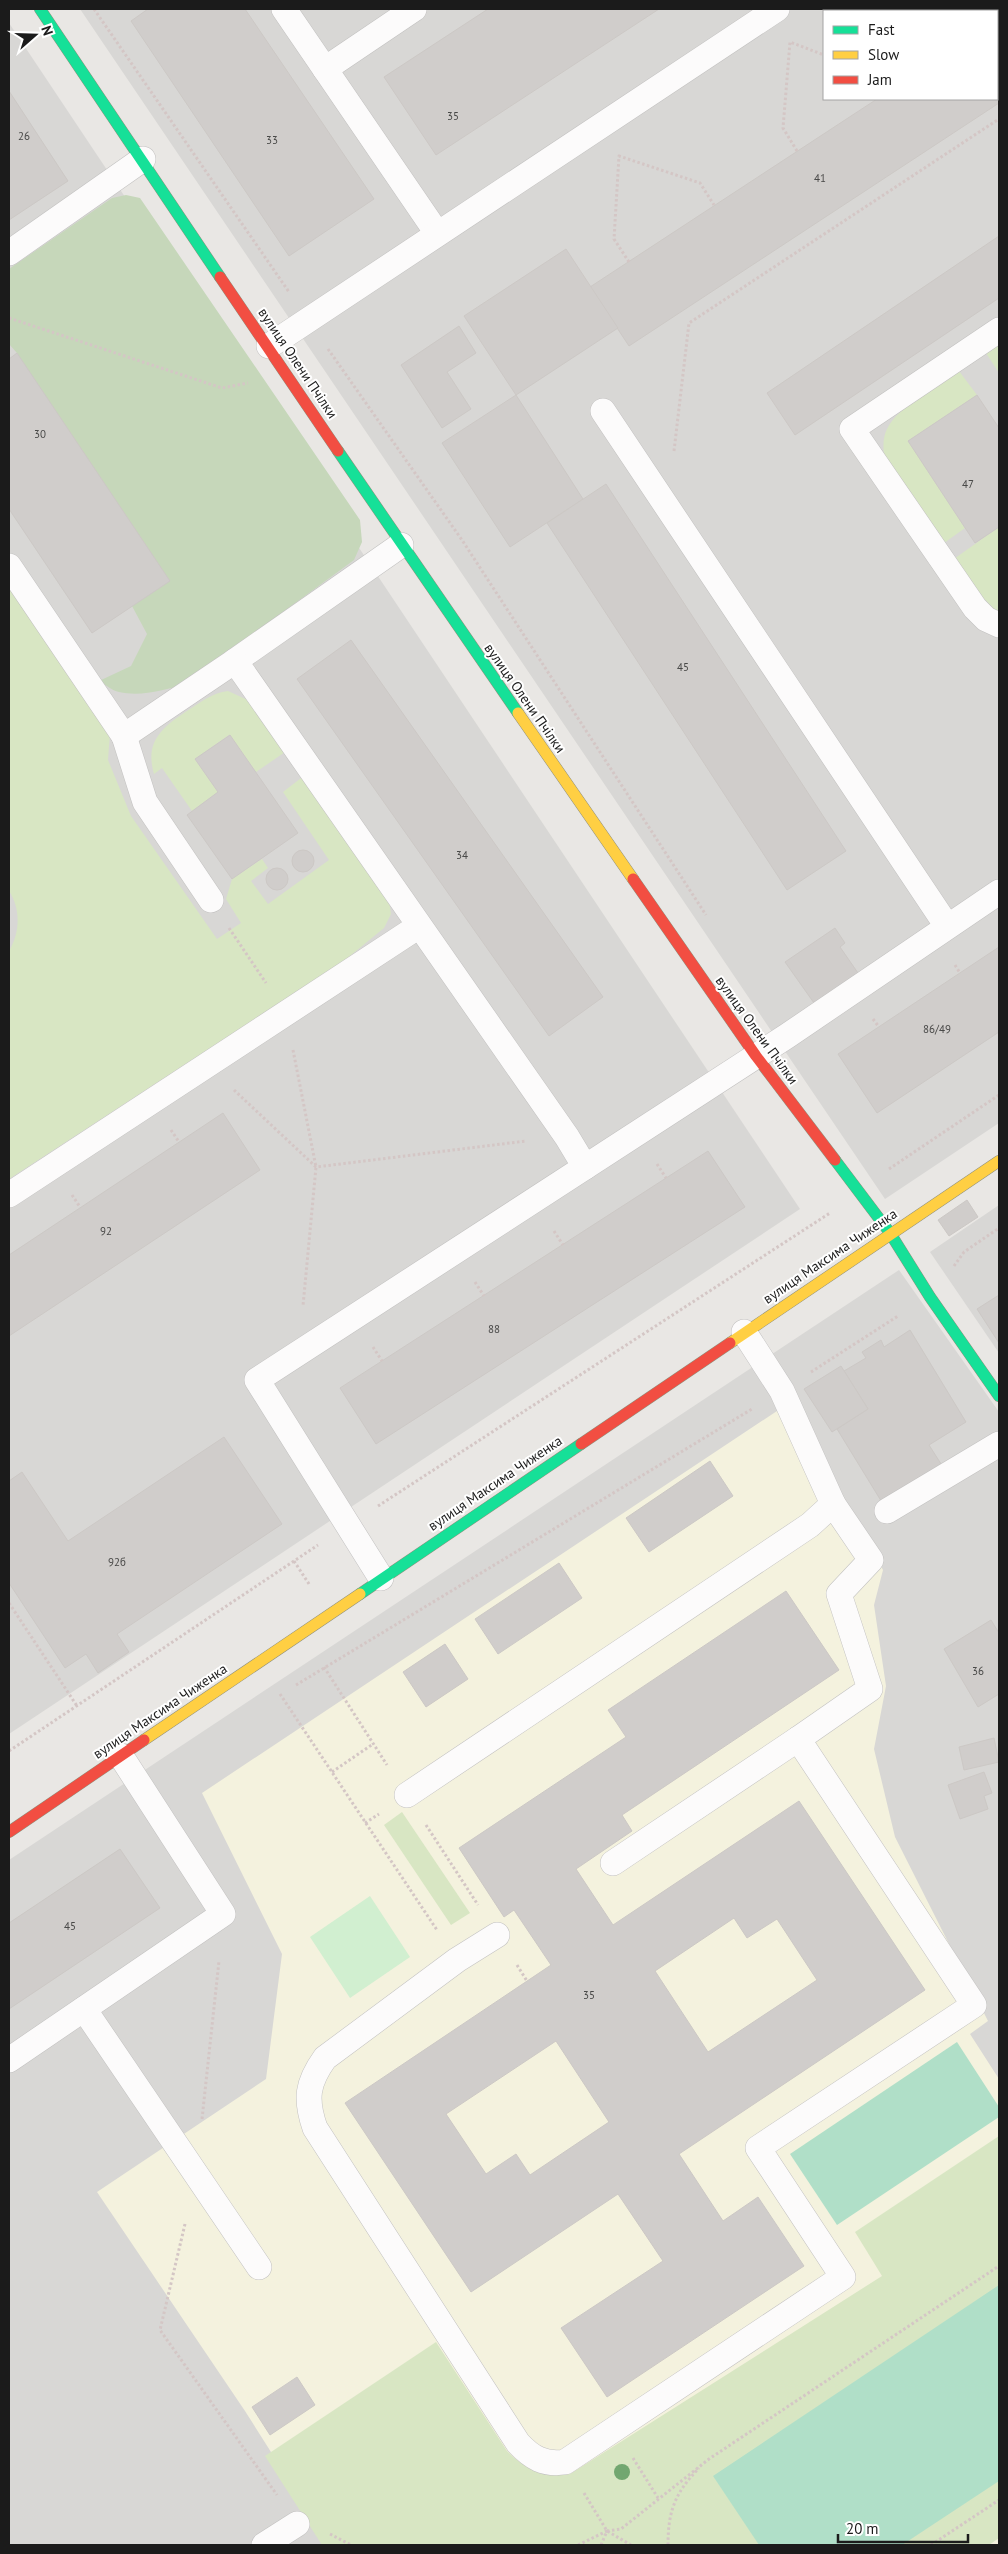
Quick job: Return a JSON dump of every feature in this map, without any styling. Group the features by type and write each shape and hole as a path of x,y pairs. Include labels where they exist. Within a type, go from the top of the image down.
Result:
{"street":[{"name":"вулиця Олени Пчілки","path":"44,10 401,545 756,1056 890,1233 930,1296 999,1396"},
{"name":"вулиця Максима Чиженка","path":"9,1832 890,1233 999,1161"}],"lane":[{"path":"284,9 437,233"},
{"path":"325,69 414,9"},
{"path":"269,346 777,9"},
{"path":"9,253 143,160"},
{"path":"999,330 852,429 975,608 986,619 999,624"},
{"path":"603,411 947,926"},
{"path":"124,736 401,545"},
{"path":"9,566 124,736 145,802 211,900"},
{"path":"235,661 566,1136 585,1167"},
{"path":"381,1578 257,1380 756,1056 999,892"},
{"path":"9,1195 419,926"},
{"path":"613,1863 870,1689 839,1594 871,1560 833,1504 782,1391 744,1332"},
{"path":"887,1511 999,1444"},
{"path":"407,1795 810,1525 833,1504"},
{"path":"497,1935 456,1960 325,2058 314,2074 308,2092 309,2111 315,2128 518,2443 530,2455 542,2462 565,2462 843,2277 758,2148 974,2005 798,1739"},
{"path":"9,2060 223,1914 121,1756"},
{"path":"84,2009 259,2267"},
{"path":"264,2545 297,2524"}],"path":[{"path":"94,9 328,350 462,540 712,923"},
{"path":"797,151 783,128 790,42 823,55"},
{"path":"667,507 689,323 999,119"},
{"path":"629,262 614,239 619,156 700,183 714,205"},
{"path":"9,318 222,388 288,376 328,350"},
{"path":"211,900 286,1014 316,1167 300,1352"},
{"path":"208,1066 316,1167"},
{"path":"9,1751 348,1525 860,1193 884,1172 999,1095"},
{"path":"316,1167 566,1136"},
{"path":"295,1686 782,1391 930,1296 964,1252 999,1228"},
{"path":"9,1603 77,1706"},
{"path":"259,1662 456,1960"},
{"path":"273,1700 288,1690"},
{"path":"332,1772 374,1744"},
{"path":"223,1914 197,2176 160,2330 297,2524"},
{"path":"578,2545 607,2530 621,2528 709,2459 999,2266"},
{"path":"614,2430 658,2498"},
{"path":"668,2545 668,2521 682,2485 709,2459"},
{"path":"565,2462 607,2530 631,2545"},
{"path":"932,2545 999,2500"},
{"path":"601,2545 607,2530"}],"shaded area":[{"path":"80,9 999,9 999,1123 885,1199"},
{"path":"9,23 800,1209 9,1734"},
{"path":"999,1205 999,1353 930,1252"},
{"path":"899,1270 999,1412 999,2545 9,2545 9,1860"},
{"path":"792,1401 883,1570 874,1605 886,1686 874,1749 895,1837 988,2021 970,2034 999,2079 999,2545 330,2545 245,2411 97,2192 266,2079 282,1954 202,1793"}],"green space":[{"path":"126,195 140,198 360,520 362,542 354,560 185,684 136,694 116,691 99,681 131,666 147,634 132,606 17,353 9,344 9,269 112,198"},
{"path":"999,344 999,373 986,353"},
{"path":"959,371 977,395 908,441 965,528 940,546 884,455 884,442 887,429 900,412"},
{"path":"999,527 999,618 951,561"},
{"path":"9,581 110,733 108,760 131,816 217,939 241,923 226,899 232,879 262,859 268,868 251,881 268,904 329,860 283,792 305,775 389,900 391,914 384,928 345,960 9,1179 9,951 13,944 18,921 16,905 9,891"},
{"path":"228,691 252,702 288,750 256,772 229,735 195,759 218,792 192,811 162,768 154,774 152,752 154,743 158,735 181,715 208,698"},
{"path":"402,1812 470,1913 451,1925 384,1825"},
{"path":"370,1896 410,1957 350,1998 310,1937"},
{"path":"957,2042 999,2107 999,2117 837,2225 790,2154"},
{"path":"999,2136 999,2538 989,2545 322,2545 265,2456 436,2342 507,2451 514,2458 528,2467 543,2473 570,2474 882,2276 855,2232"},
{"path":"999,2285 999,2481 902,2545 759,2545 713,2476"}],"building":[{"path":"148,9 245,9 374,199 289,256 131,21"},
{"path":"488,9 659,9 436,155 384,77"},
{"path":"998,19 999,103 629,346 590,287 875,100 998,100"},
{"path":"9,91 68,181 9,220"},
{"path":"999,236 999,298 795,435 767,393"},
{"path":"566,249 618,328 516,395 464,316"},
{"path":"459,326 476,353 447,372 471,409 442,428 401,365"},
{"path":"17,353 170,581 92,633 9,509 9,359"},
{"path":"516,395 583,499 510,547 442,443"},
{"path":"977,395 999,428 999,527 975,543 908,441"},
{"path":"606,484 846,851 787,890 547,523"},
{"path":"351,640 603,997 549,1036 297,679"},
{"path":"230,735 298,833 232,879 187,815 218,792 195,759"},
{"path":"299,850 307,850 314,857 314,865 307,872 299,872 292,865 292,857"},
{"path":"273,868 281,868 288,875 288,883 281,890 273,890 266,883 266,875"},
{"path":"835,928 845,943 840,947 858,973 814,1003 785,962"},
{"path":"999,947 999,1032 877,1113 838,1054"},
{"path":"223,1113 260,1170 9,1336 9,1255"},
{"path":"708,1151 745,1207 376,1444 340,1388"},
{"path":"967,1200 978,1217 949,1236 938,1220"},
{"path":"999,1295 999,1343 977,1309"},
{"path":"910,1330 966,1422 929,1445 943,1467 883,1504 837,1429 868,1409 844,1371 866,1358 862,1352 881,1340 884,1347"},
{"path":"841,1366 868,1409 832,1432 804,1389"},
{"path":"224,1437 282,1524 117,1634 129,1652 98,1673 86,1654 65,1668 9,1583 9,1481 22,1472 68,1541"},
{"path":"710,1461 733,1496 649,1552 626,1518"},
{"path":"559,1563 582,1598 498,1654 475,1619"},
{"path":"786,1591 839,1670 622,1815 632,1831 576,1869 613,1925 799,1801 925,1990 679,2154 723,2221 758,2197 804,2266 607,2397 561,2328 663,2261 618,2194 471,2292 345,2103 551,1965 514,1910 504,1917 459,1848 626,1737 608,1710","holes":["734,1918 747,1938 777,1919 817,1980 708,2052 655,1971","556,2041 609,2122 530,2175 516,2154 486,2174 446,2114"]},
{"path":"991,1620 999,1633 999,1694 978,1707 944,1649"},
{"path":"445,1644 468,1679 426,1707 403,1672"},
{"path":"994,1738 999,1762 964,1770 959,1747"},
{"path":"984,1772 992,1793 984,1796 988,1809 960,1819 948,1785"},
{"path":"120,1849 160,1908 9,2009 9,1923"},
{"path":"297,2377 315,2405 270,2435 252,2407"}],"traffic: fast":[{"path":"40,9 220,277"},
{"path":"338,451 518,713"},
{"path":"835,1160 890,1233 930,1297 999,1396"},
{"path":"360,1594 581,1444"}],"traffic: slow":[{"path":"518,713 633,879"},
{"path":"730,1343 999,1161"},
{"path":"144,1740 360,1594"}],"traffic: jam":[{"path":"220,277 338,451"},
{"path":"633,879 756,1056 835,1160"},
{"path":"581,1444 730,1343"},
{"path":"9,1832 144,1740"}]}
